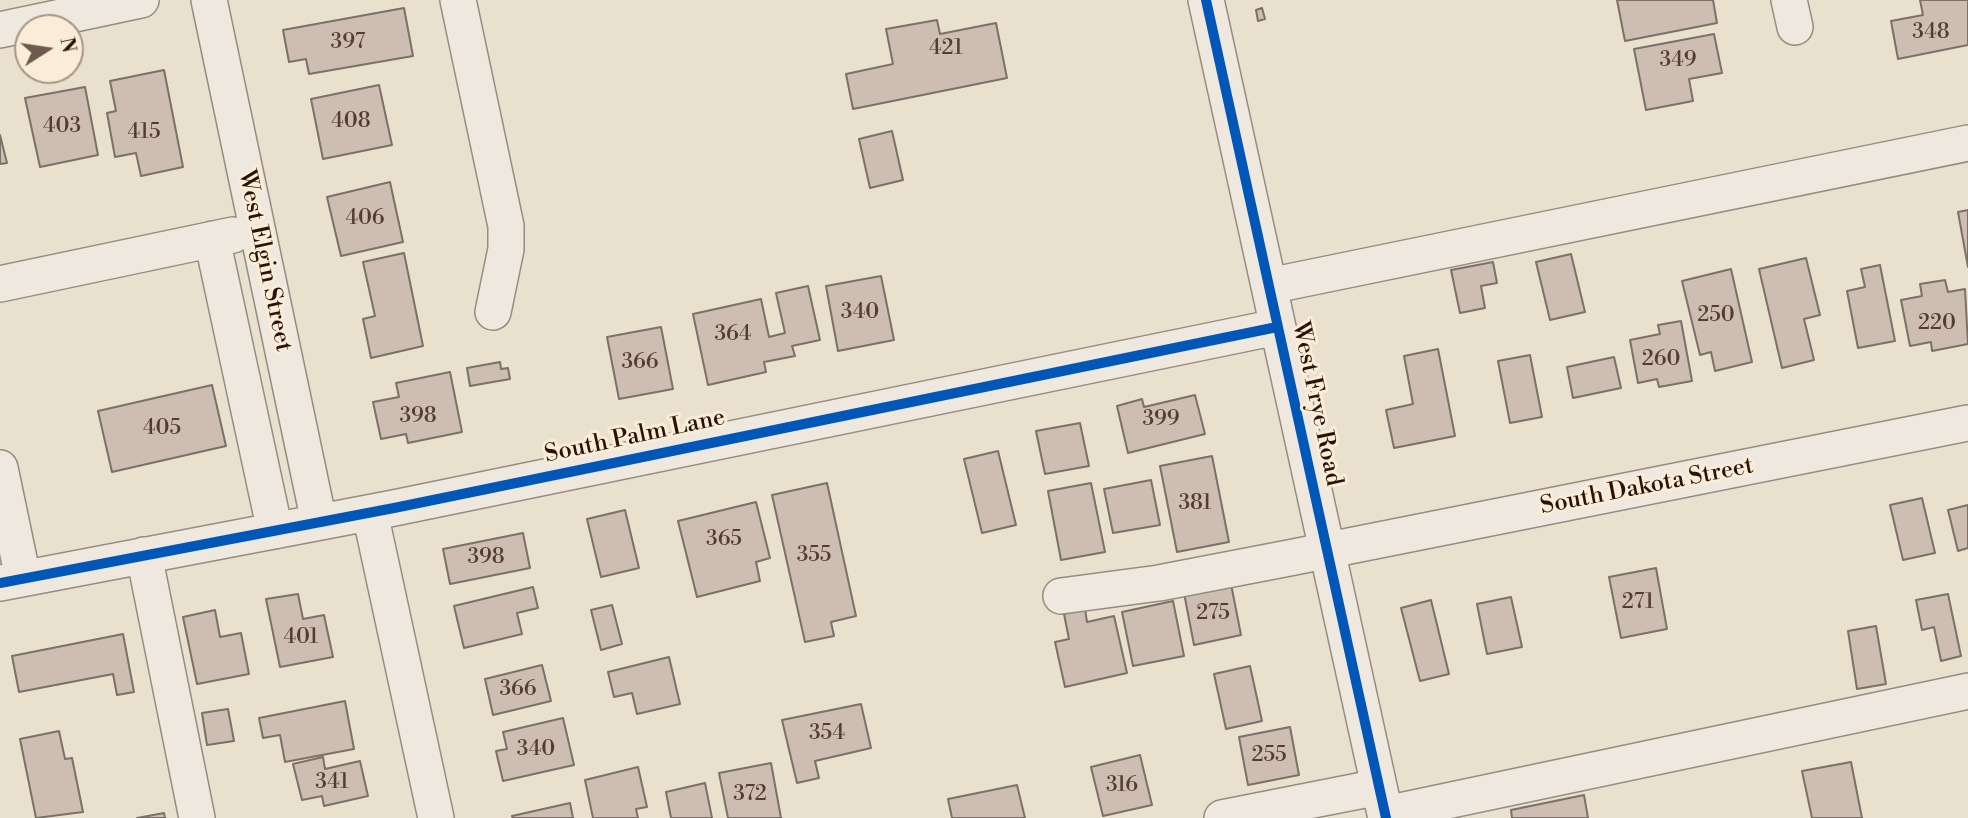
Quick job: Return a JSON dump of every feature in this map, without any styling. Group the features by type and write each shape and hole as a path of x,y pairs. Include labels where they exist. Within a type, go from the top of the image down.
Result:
{"street":[{"path":"0,30 141,0"},
{"name":"West Elgin Street","path":"209,0 319,522"},
{"path":"458,0 506,226 506,249 494,312"},
{"name":"West Frye Road","path":"1206,0 1383,806"},
{"path":"1269,286 1968,143"},
{"path":"0,284 257,229"},
{"path":"212,239 275,531"},
{"name":"South Palm Lane","path":"11,580 370,513 1278,327"},
{"name":"South Dakota Street","path":"1061,596 1159,583 1327,551 1968,423"},
{"path":"0,468 11,580"},
{"path":"370,513 436,818"},
{"path":"144,555 197,818"},
{"path":"1222,818 1383,806 1968,691"}],"building":[{"path":"1617,0 1713,0 1717,23 1625,41"},
{"path":"1920,0 1968,0 1968,45 1898,59 1891,21 1923,15"},
{"path":"404,8 413,56 309,74 306,59 289,62 283,30"},
{"path":"1262,8 1265,19 1258,21 1256,10"},
{"path":"937,20 940,34 996,23 1007,78 853,109 846,74 893,64 886,29"},
{"path":"1714,34 1722,73 1689,79 1693,101 1646,110 1634,49"},
{"path":"164,70 183,167 141,176 136,153 115,157 107,113 116,111 110,81"},
{"path":"379,85 392,145 323,159 311,99"},
{"path":"85,87 98,155 40,167 25,98"},
{"path":"892,131 903,180 870,188 859,139"},
{"path":"0,135 7,163 0,164"},
{"path":"390,182 403,242 341,256 327,197"},
{"path":"1968,210 1968,267 1958,212"},
{"path":"404,253 423,346 371,358 363,319 375,316 363,262"},
{"path":"1571,254 1585,312 1550,320 1536,262"},
{"path":"1806,258 1820,315 1804,319 1814,360 1782,368 1759,269"},
{"path":"1493,262 1497,283 1481,286 1485,308 1460,313 1451,270"},
{"path":"1880,265 1895,341 1858,348 1847,291 1865,287 1861,269"},
{"path":"1731,269 1752,362 1715,371 1711,352 1700,355 1682,281"},
{"path":"881,276 894,340 838,351 826,286"},
{"path":"1945,280 1948,292 1965,289 1968,344 1932,351 1931,342 1910,346 1901,300 1922,296 1920,284"},
{"path":"808,286 820,340 792,346 795,356 764,362 766,372 708,385 693,314 761,299 769,337 785,333 776,293"},
{"path":"1681,321 1692,381 1659,387 1657,379 1638,383 1630,340 1660,334 1658,325"},
{"path":"661,327 673,389 619,399 607,337"},
{"path":"1438,349 1455,436 1394,448 1386,410 1413,404 1404,356"},
{"path":"1530,355 1542,417 1510,423 1498,361"},
{"path":"1614,357 1621,388 1573,398 1567,367"},
{"path":"500,362 501,369 508,368 510,379 470,386 467,368"},
{"path":"450,372 462,432 408,443 406,434 381,439 373,402 399,397 396,383"},
{"path":"212,385 226,446 112,472 98,411"},
{"path":"1195,395 1205,434 1128,453 1117,406 1142,399 1144,407"},
{"path":"1080,423 1089,466 1045,474 1036,431"},
{"path":"998,451 1016,525 982,533 964,459"},
{"path":"1212,456 1229,542 1177,552 1160,466"},
{"path":"1151,480 1160,525 1113,533 1104,489"},
{"path":"827,483 856,616 831,622 834,636 805,642 772,495"},
{"path":"1091,483 1105,552 1061,560 1048,491"},
{"path":"1922,498 1935,553 1903,560 1890,505"},
{"path":"756,502 770,558 756,562 760,581 697,597 678,521"},
{"path":"1968,505 1968,548 1958,551 1948,510"},
{"path":"625,510 639,568 601,577 587,519"},
{"path":"523,533 530,568 450,584 443,549"},
{"path":"1656,568 1667,629 1621,638 1609,577"},
{"path":"1231,584 1241,635 1194,645 1184,593"},
{"path":"533,587 538,608 517,613 522,634 464,648 454,606"},
{"path":"298,594 303,619 324,615 333,657 280,667 266,599"},
{"path":"1948,594 1961,656 1941,661 1934,627 1922,630 1916,600"},
{"path":"1511,597 1522,647 1487,654 1477,604"},
{"path":"1431,600 1449,674 1420,681 1401,608"},
{"path":"1173,601 1184,656 1133,666 1122,612"},
{"path":"612,605 622,644 601,650 591,610"},
{"path":"1085,609 1087,622 1114,616 1127,673 1065,687 1055,642 1069,639 1064,614"},
{"path":"215,610 220,637 241,633 249,674 197,684 183,617"},
{"path":"1876,626 1886,684 1857,689 1848,631"},
{"path":"123,634 134,692 117,695 113,674 19,692 12,656"},
{"path":"669,657 680,704 637,714 632,693 614,697 608,672"},
{"path":"542,665 551,701 493,715 485,679"},
{"path":"1250,666 1262,721 1226,729 1214,674"},
{"path":"345,701 354,749 285,762 280,735 263,738 259,718"},
{"path":"861,704 871,748 815,761 819,778 797,783 782,720"},
{"path":"228,709 234,741 207,745 202,713"},
{"path":"563,718 574,765 503,781 496,751 507,749 503,732"},
{"path":"1290,727 1299,775 1248,785 1239,737"},
{"path":"59,731 65,759 72,758 83,812 36,818 20,739"},
{"path":"1140,755 1152,805 1103,816 1091,767"},
{"path":"323,757 325,769 360,761 368,796 324,806 322,796 302,800 293,764"},
{"path":"1851,762 1862,818 1812,818 1802,771"},
{"path":"771,763 781,818 728,818 719,773"},
{"path":"638,767 647,807 636,809 638,818 593,818 585,780"},
{"path":"705,783 712,818 671,818 666,792"},
{"path":"1017,785 1025,818 952,818 948,799"},
{"path":"1584,795 1588,818 1512,818 1511,810"},
{"path":"570,803 573,818 512,816"},
{"path":"164,813 165,818 137,818"}],"cycle path":[{"path":"1206,0 1386,818"},
{"path":"0,583 394,508 1277,327"}]}
